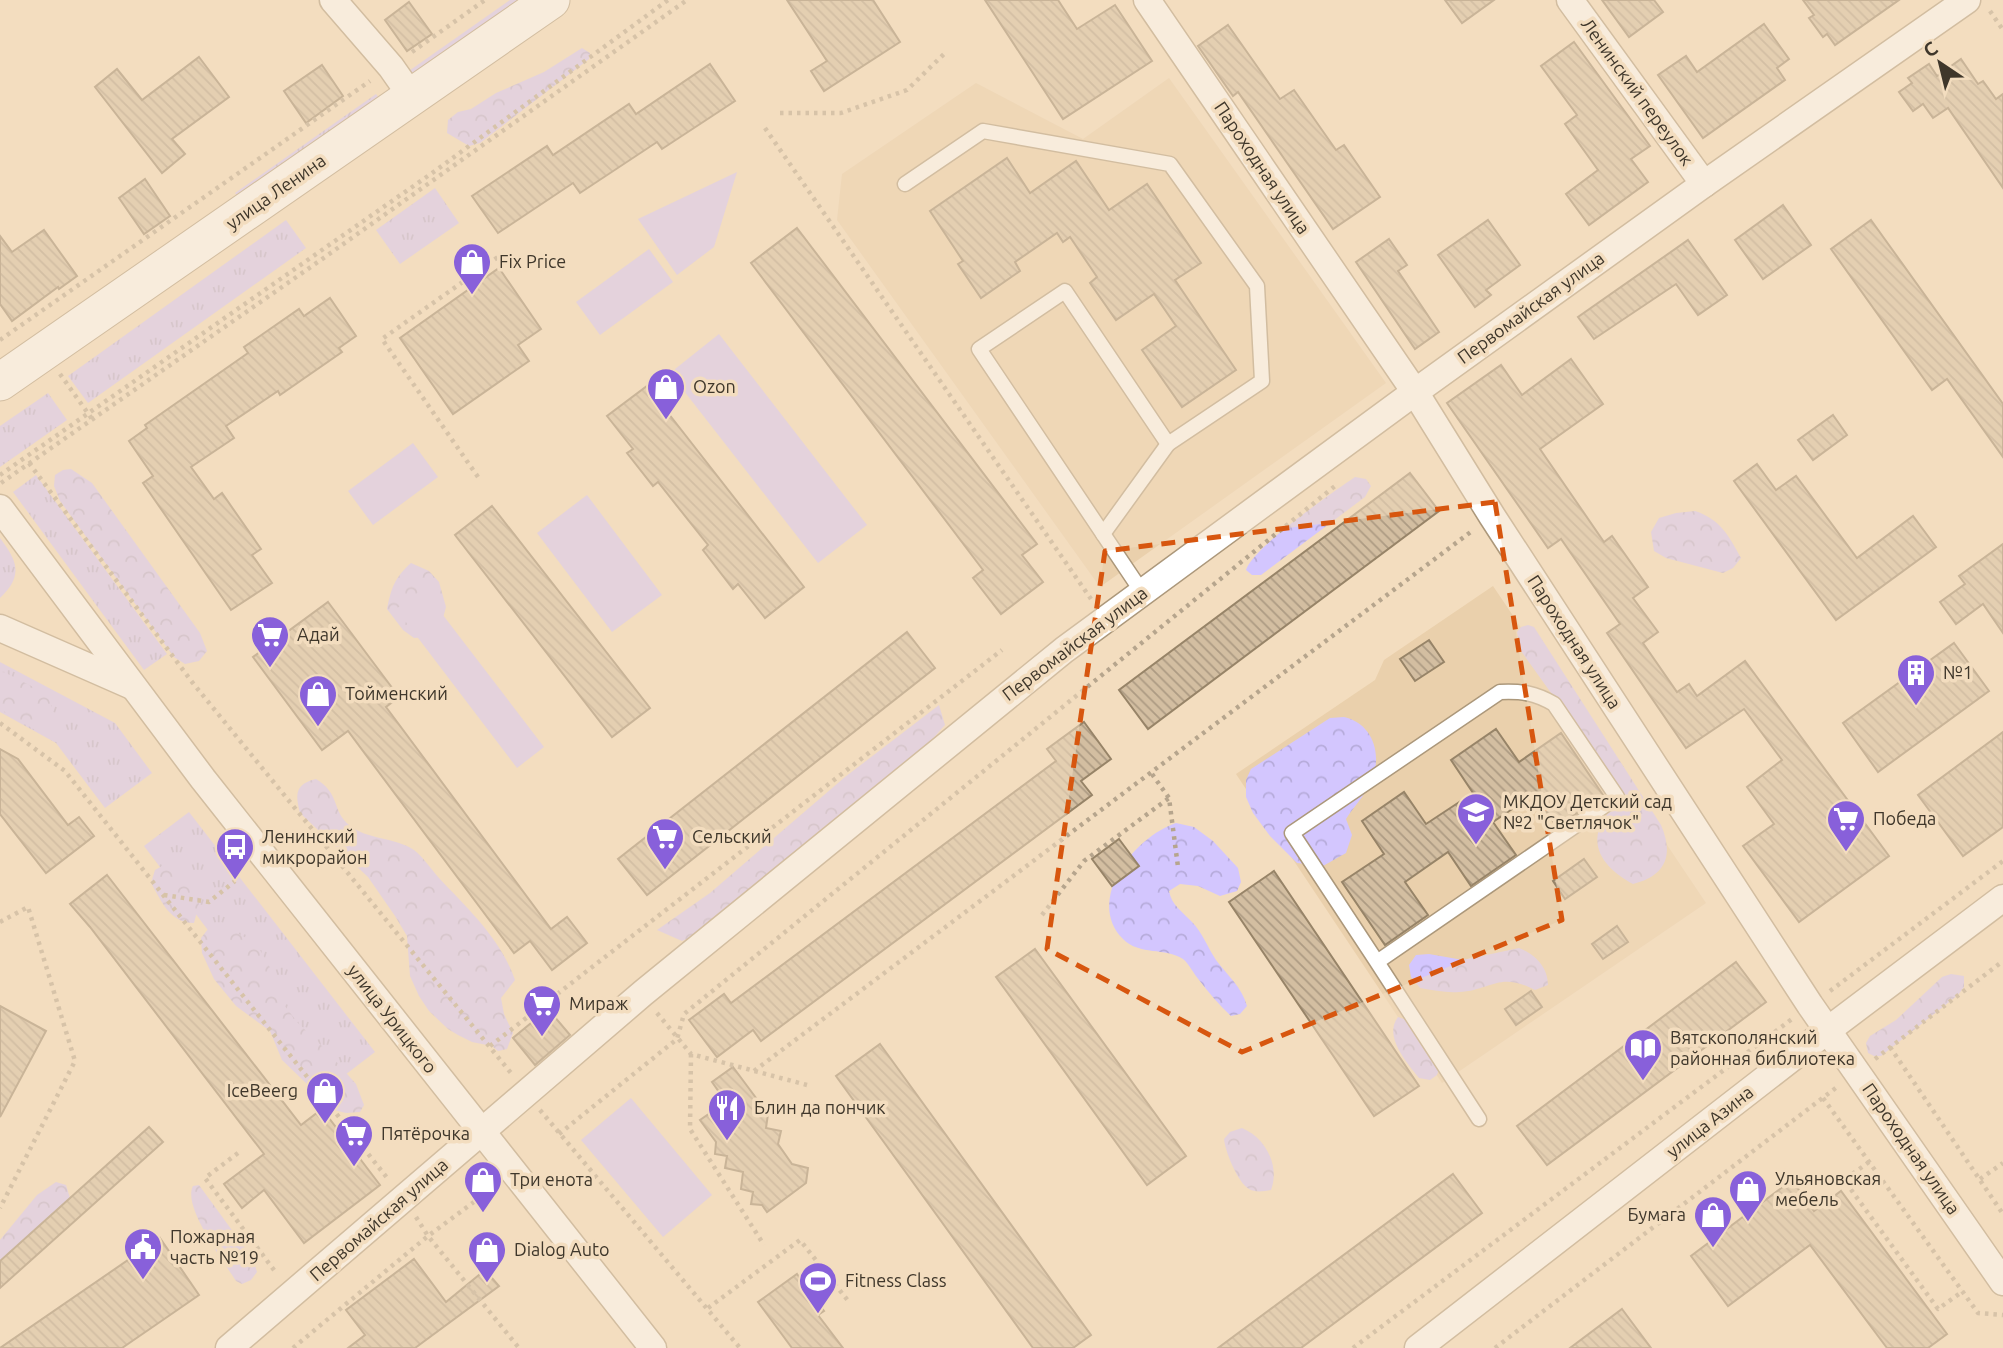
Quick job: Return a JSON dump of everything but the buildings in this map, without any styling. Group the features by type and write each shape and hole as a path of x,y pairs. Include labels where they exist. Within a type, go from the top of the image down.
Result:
{"street":[{"path":"333,0 391,67 412,97"},
{"name":"улица Ленина","path":"0,382 551,0"},
{"name":"Пароходная улица","path":"1147,0 1415,392 1492,516 1810,1005 2003,1282"},
{"name":"Ленинский переулок","path":"1570,0 1704,184"},
{"name":"Первомайская улица","path":"229,1348 643,993 1015,689 1142,592 1704,184 1977,4"},
{"name":"улица Урицкого","path":"0,508 241,828 653,1348"},
{"name":"улица Урицкого","path":"0,628 133,687"},
{"name":"улица Азина","path":"1418,1348 1828,1030 2001,903"}],"lane":[{"path":"905,184 983,131 1170,164 1257,286 1262,381 1168,444 1103,534"},
{"path":"1142,592 979,349 1065,291 1168,444"},
{"path":"1377,962 1618,797 1554,704 1539,695 1521,691 1500,692 1292,833 1479,1119"}],"path":[{"path":"0,340 485,0"},
{"path":"0,475 435,171 668,0"},
{"path":"0,484 687,0"},
{"path":"1977,4 2003,30"},
{"path":"780,113 841,113 907,90 946,52"},
{"path":"765,128 1106,620"},
{"path":"478,477 382,339 498,257"},
{"path":"45,352 92,419"},
{"path":"29,463 192,682 491,1046 559,1134 740,1348"},
{"path":"559,1134 677,1039 684,1014 1343,479"},
{"path":"754,1071 1492,516"},
{"path":"491,1046 1002,650"},
{"path":"0,723 65,771 404,1199 428,1236 519,1348"},
{"path":"1152,774 1169,798 1178,867"},
{"path":"1042,915 1084,861 1169,798"},
{"path":"1353,1348 2003,861"},
{"path":"163,895 209,902 234,881"},
{"path":"0,922 28,907 75,1061 0,1208"},
{"path":"1495,1348 2003,961"},
{"path":"643,993 691,1054 807,1086"},
{"path":"1890,1047 2003,1214"},
{"path":"691,1054 690,1129 764,1245"},
{"path":"1823,1098 1978,1313 2003,1315"},
{"path":"238,1153 205,1178 292,1295"},
{"path":"1869,1162 1844,1180 1938,1309 1963,1291"},
{"path":"1980,1180 2003,1163"},
{"path":"293,1348 428,1236 486,1193"},
{"path":"708,1308 800,1240 849,1302"}],"highlighted area":[{"path":"1495,502 1562,920 1242,1052 1047,949 1105,551"}],"shaded area":[{"path":"1169,78 1386,383 1100,587 837,220 842,174 976,83 1083,139"},
{"name":"МКДОУ Детский сад №2 \"Светлячок\"","path":"1493,586 1706,903 1442,1083 1236,774 1375,680 1384,660"}],"green space":[{"path":"510,0 527,0 412,81 406,73"},
{"path":"582,48 590,53 589,59 480,143 469,146 447,133 448,120 458,112 471,109 496,93 544,72"},
{"path":"376,94 382,102 241,201 235,193"},
{"path":"737,172 714,247 677,275 638,219"},
{"path":"435,188 459,223 400,264 376,230"},
{"path":"286,220 306,248 88,403 68,376"},
{"path":"649,249 673,282 600,335 576,302"},
{"path":"719,334 867,525 818,563 670,373"},
{"path":"48,393 67,420 0,467 0,426"},
{"path":"413,443 438,477 373,525 348,491"},
{"path":"71,469 92,483 200,633 207,651 199,661 185,664 174,657 60,501 54,486 55,475"},
{"path":"36,475 167,654 144,670 13,492"},
{"path":"1355,477 1366,479 1371,486 1365,497 1261,575 1252,575 1246,570 1252,560 1277,535"},
{"path":"587,495 662,595 612,632 537,533"},
{"path":"1695,511 1711,519 1728,536 1741,558 1733,568 1723,573 1666,558 1654,551 1651,532 1659,518"},
{"path":"0,538 14,561 15,575 8,590 0,598"},
{"path":"411,563 429,571 439,582 446,607 443,618 426,637 414,638 403,630 387,609 394,583"},
{"path":"423,589 544,747 517,768 396,609"},
{"path":"1528,625 1534,627 1661,825 1667,855 1660,870 1653,876 1633,884 1611,869 1601,855 1597,838 1599,829 1613,807 1617,785 1521,651 1517,632"},
{"path":"0,662 115,723 152,773 105,808 56,743 0,712"},
{"path":"0,670 47,694 53,710 45,725 37,731 0,709"},
{"path":"939,705 945,725 914,760 713,928 682,941 657,930 710,893 845,777"},
{"path":"1344,717 1361,725 1372,740 1376,758 1373,777 1346,819 1352,835 1346,853 1323,866 1297,863 1270,836 1253,813 1246,797 1246,780 1251,769 1330,718"},
{"path":"316,779 329,790 340,814 349,825 356,830 414,850 492,938 515,980 501,998 504,1014 513,1033 507,1049 498,1051 492,1046 472,1042 448,1029 429,1011 410,976 407,936 395,916 368,877 300,813 298,791 304,784"},
{"path":"189,812 375,1052 328,1088 144,846"},
{"path":"1176,823 1194,827 1213,841 1238,868 1241,882 1237,891 1220,896 1198,886 1180,884 1169,891 1175,904 1196,926 1216,960 1242,993 1247,1006 1240,1014 1231,1016 1183,959 1168,953 1137,948 1123,939 1113,923 1109,906 1112,889 1120,872 1145,842 1160,830"},
{"path":"164,865 178,868 188,882 199,904 194,923 173,915 151,883 155,870"},
{"path":"208,929 237,933 260,950 272,971 284,1005 356,1084 364,1105 360,1112 334,1110 282,1060 270,1031 236,1006 214,979 202,953 201,938"},
{"path":"1519,948 1540,962 1546,972 1548,985 1535,990 1513,982 1504,982 1470,991 1449,992 1420,988 1411,977 1409,965 1416,955 1429,954 1463,960"},
{"path":"1951,974 1964,976 1964,987 1958,995 1881,1056 1868,1053 1866,1043 1870,1036 1896,1020 1942,977"},
{"path":"1398,1017 1407,1020 1440,1067 1437,1075 1430,1080 1419,1078 1398,1049 1393,1032"},
{"path":"631,1098 712,1195 663,1237 581,1140"},
{"path":"1242,1128 1258,1139 1269,1154 1274,1172 1271,1190 1249,1189 1233,1166 1224,1139 1230,1132"},
{"path":"56,1182 66,1185 70,1198 64,1213 0,1273 0,1240 37,1195"},
{"path":"199,1185 253,1259 257,1272 251,1280 242,1284 236,1281 206,1234 193,1207 191,1195 193,1186"}],"place":[{"name":"Fix Price","path":"472,296"},
{"name":"Ozon","path":"666,421"},
{"name":"Адай","path":"270,669"},
{"name":"№1","path":"1916,707"},
{"name":"Тойменский","path":"318,728"},
{"name":"МКДОУ Детский сад №2 \"Светлячок\"","path":"1476,846"},
{"name":"Победа","path":"1846,853"},
{"name":"Сельский","path":"665,871"},
{"name":"Ленинский микрорайон","path":"235,881"},
{"name":"Мираж","path":"542,1038"},
{"name":"Вятскополянский районная библиотека","path":"1643,1082"},
{"name":"IceBeerg","path":"325,1125"},
{"name":"Блин да пончик","path":"727,1142"},
{"name":"Пятёрочка","path":"354,1168"},
{"name":"Три енота","path":"483,1214"},
{"name":"Ульяновская мебель","path":"1748,1223"},
{"name":"Бумага","path":"1713,1249"},
{"name":"Пожарная часть №19","path":"143,1281"},
{"name":"Dialog Auto","path":"487,1284"},
{"name":"Fitness Class","path":"818,1315"}]}
